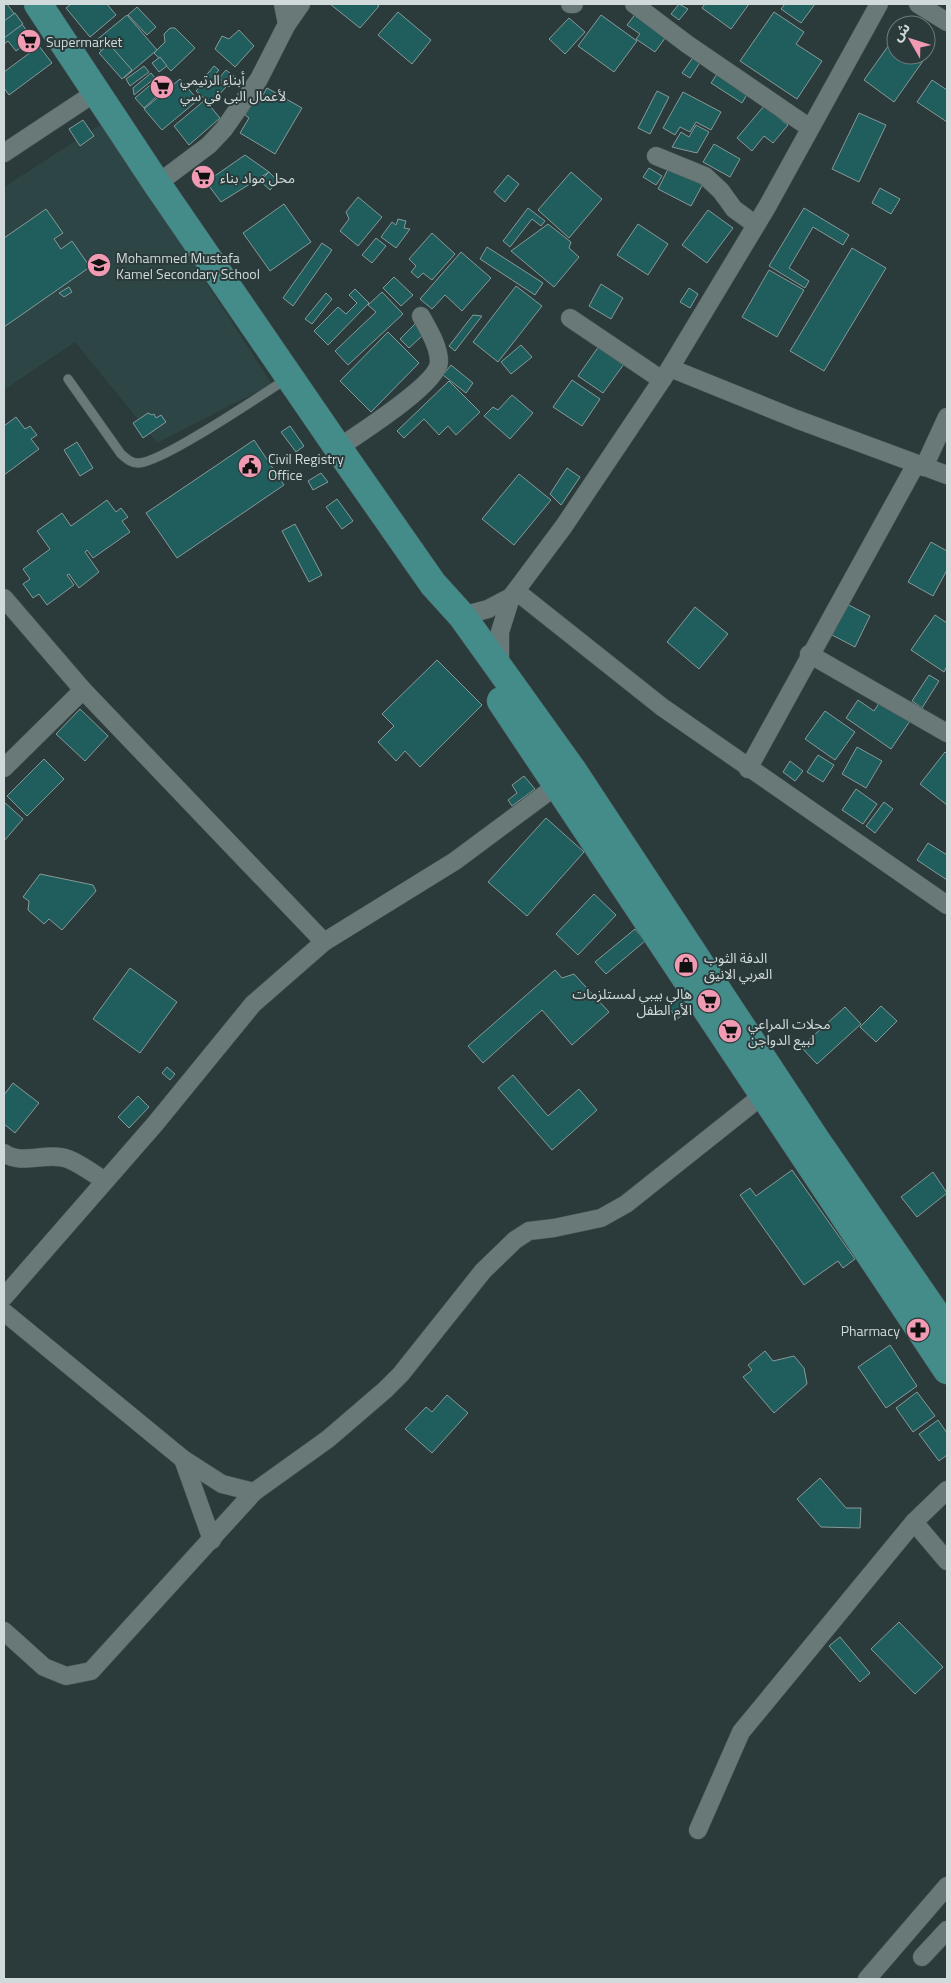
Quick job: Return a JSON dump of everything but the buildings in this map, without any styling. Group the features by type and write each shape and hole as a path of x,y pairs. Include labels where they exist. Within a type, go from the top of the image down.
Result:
{"highway":[{"path":"38,4 157,184 338,448 433,584 462,616 500,668 566,778 663,926 816,1140 947,1330"},
{"path":"433,584 438,601 452,627 566,778"},
{"path":"663,926 763,1095 947,1370"}],"street":[{"path":"283,4 287,24"},
{"path":"157,184 209,145 224,129 259,79 287,24 301,4"},
{"path":"634,4 687,44 810,128"},
{"path":"500,668 500,632 514,594 564,526 666,374 756,225 878,4"},
{"path":"918,4 947,22"},
{"path":"4,153 96,92"},
{"path":"656,156 705,176 722,191 734,209 756,225"},
{"path":"338,448 399,406 435,372 439,362 432,338 421,316"},
{"path":"570,318 666,374 796,419 947,475"},
{"path":"748,769 809,654 947,417"},
{"path":"462,616 488,609 514,594"},
{"path":"514,594 627,681 748,769 947,906"},
{"path":"4,598 83,690 324,942"},
{"path":"809,654 947,733"},
{"path":"4,768 83,690"},
{"path":"4,1297 155,1124 253,1004 324,942 455,861 566,778"},
{"path":"4,1631 44,1667 66,1676 91,1671 254,1492 328,1440 401,1374 484,1271 515,1240 529,1231 601,1218 626,1204 763,1095"},
{"path":"4,1153 10,1157 20,1159 56,1156 69,1159 105,1181"},
{"path":"4,1312 183,1459 222,1484 254,1492"},
{"path":"183,1459 212,1540"},
{"path":"698,1830 741,1732 914,1522 947,1490"},
{"path":"914,1522 947,1561"},
{"path":"867,1979 947,1886"},
{"path":"922,1958 947,1930"}],"lane":[{"path":"68,379 121,454 131,462 140,464 175,449 290,377"}],"shaded area":[{"name":"Mohammed Mustafa Kamel Secondary School","path":"103,123 272,384 157,443 75,342 4,390 4,187"}],"place":[{"name":"Supermarket","path":"29,41"},
{"name":"أبناء الرتيمي لأعمال البى في سي","path":"162,87"},
{"name":"محل مواد بناء","path":"203,177"},
{"name":"Mohammed Mustafa Kamel Secondary School","path":"99,265"},
{"name":"Civil Registry Office","path":"250,466"},
{"name":"الدفة الثوب العربي الانيق","path":"686,965"},
{"name":"هالي بيبي لمستلزمات الأم الطفل","path":"709,1001"},
{"name":"محلات المراعي لبيع الدواجن","path":"730,1031"},
{"name":"Pharmacy","path":"918,1330"}]}
